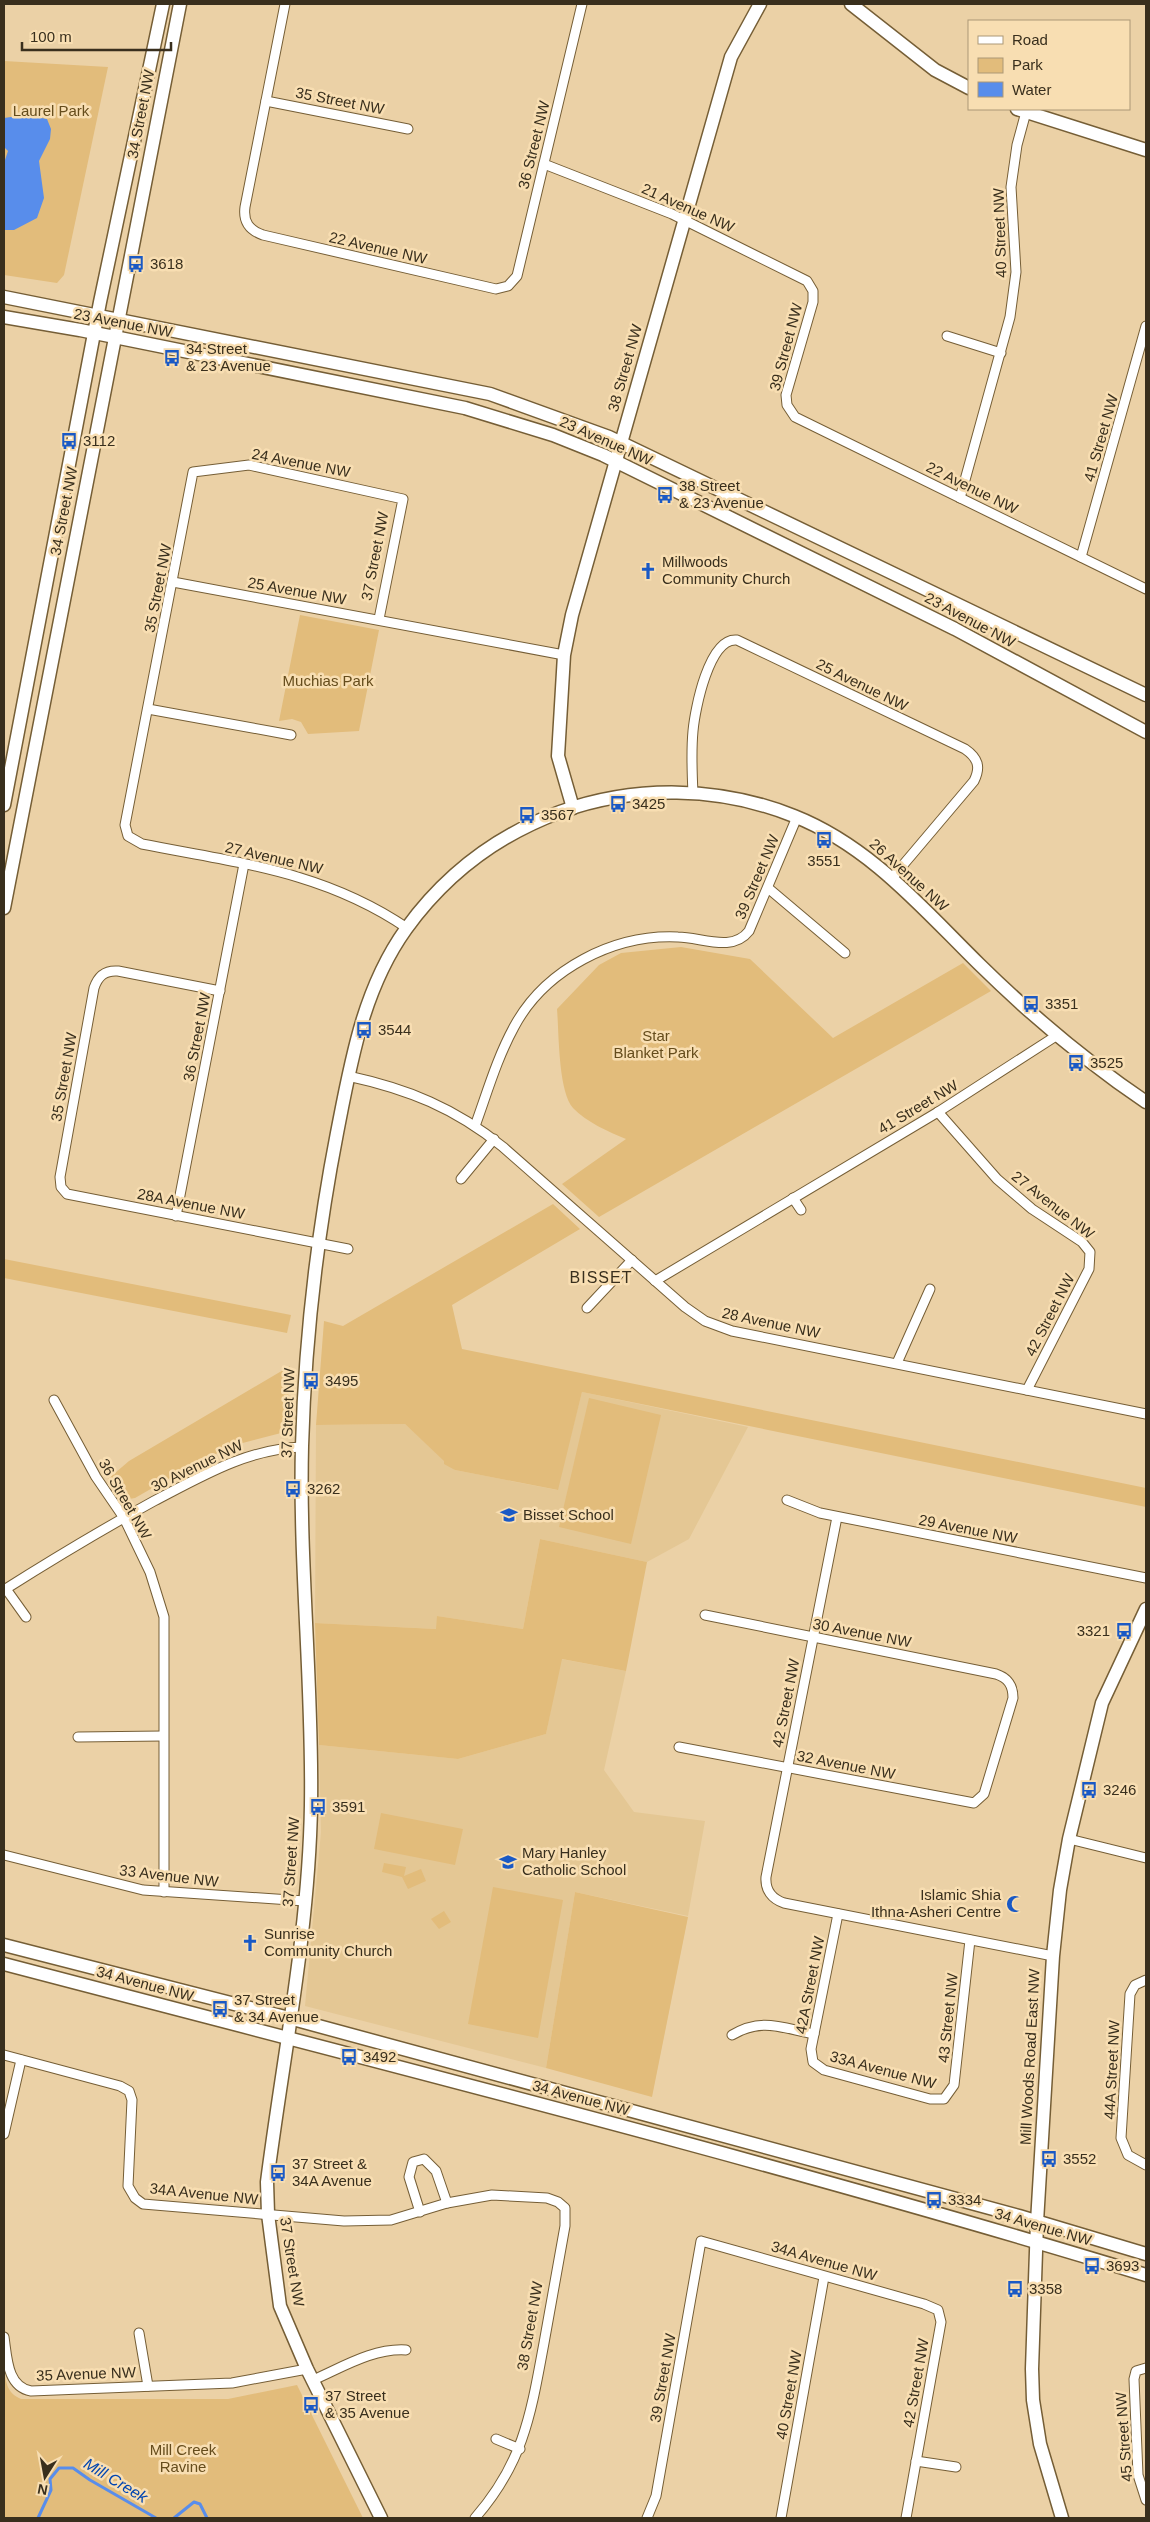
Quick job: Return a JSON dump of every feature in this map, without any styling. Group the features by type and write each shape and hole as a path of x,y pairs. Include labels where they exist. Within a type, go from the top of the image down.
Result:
{"main road":[{"name":"34 Street NW","path":"4,805 94,334 163,4"},
{"name":"34 Street NW","path":"4,908 180,4"},
{"name":"38 Street NW","path":"573,808 558,756 564,655 578,588 731,58 760,4"},
{"path":"851,4 935,70 968,87"},
{"path":"1022,111 1146,150"},
{"name":"23 Avenue NW","path":"4,297 490,394 554,415 621,443 1146,695"},
{"name":"23 Avenue NW","path":"4,318 94,334 466,408 553,435 616,461 954,629 1146,732"},
{"name":"26 Avenue NW","path":"487,849 528,826 573,808 617,796 641,793 693,793 740,800 797,817 840,839 892,878 1056,1036 1146,1102"},
{"name":"37 Street NW","path":"381,2518 307,2368 280,2306 268,2214 267,2182 310,1854 311,1769 302,1447 308,1332 318,1243 348,1076 366,1006 383,969 407,928 447,882 487,849"},
{"name":"Mill Woods Road East NW","path":"1062,2518 1047,2473 1033,2400 1032,2350 1037,2222 1053,1956 1068,1839 1102,1703 1146,1609"},
{"name":"34 Avenue NW","path":"4,1945 289,2018 1037,2222 1146,2254"},
{"name":"34 Avenue NW","path":"4,1964 539,2103 1036,2242 1146,2275"}],"street":[{"path":"266,101 285,4"},
{"name":"36 Street NW","path":"505,288 517,276 582,4"},
{"name":"35 Street NW","path":"266,101 408,129"},
{"name":"22 Avenue NW","path":"266,101 245,207 245,218 248,227 263,235 492,288 505,288"},
{"name":"40 Street NW","path":"960,498 1001,353 1016,284 1011,187 1022,111"},
{"name":"21 Avenue NW","path":"544,164 684,219 800,276 810,283 813,291"},
{"name":"39 Street NW","path":"789,409 786,395 813,302 813,291"},
{"name":"41 Street NW","path":"1081,557 1146,326"},
{"path":"947,336 1001,353"},
{"name":"22 Avenue NW","path":"789,409 799,420 1146,589"},
{"name":"24 Avenue NW","path":"193,472 249,465 403,499"},
{"name":"35 Street NW","path":"128,836 125,820 193,472"},
{"name":"37 Street NW","path":"379,620 403,499"},
{"name":"25 Avenue NW","path":"173,582 564,655"},
{"name":"25 Avenue NW","path":"693,793 692,745 698,704 715,653 727,640 744,643 965,749 974,757 979,766 974,781 892,878"},
{"path":"148,709 291,735"},
{"name":"39 Street NW","path":"476,1126 502,1051 514,1026 531,1003 560,974 596,952 646,938 679,936 724,943 740,940 749,931 797,817"},
{"name":"27 Avenue NW","path":"128,836 142,844 244,864 327,885 378,909 407,928"},
{"name":"36 Street NW","path":"176,1216 244,864"},
{"path":"768,888 845,953"},
{"name":"35 Street NW","path":"62,1187 60,1177 94,988 103,974 118,971 220,991"},
{"name":"41 Street NW","path":"655,1281 938,1112 1056,1036"},
{"name":"28 Avenue NW","path":"348,1076 404,1090 435,1102 476,1126 494,1139 690,1311 721,1328 1146,1414"},
{"name":"27 Avenue NW","path":"938,1112 997,1179 1032,1209 1082,1242 1090,1252"},
{"path":"462,1179 494,1139"},
{"name":"28A Avenue NW","path":"62,1187 67,1194 318,1243"},
{"path":"793,1198 801,1210"},
{"path":"318,1243 348,1249"},
{"name":"42 Street NW","path":"1027,1390 1089,1269 1090,1252"},
{"path":"586,1308 632,1260"},
{"path":"897,1363 930,1289"},
{"name":"36 Street NW","path":"54,1400 96,1477 124,1518 150,1572 164,1617 164,1892"},
{"name":"30 Avenue NW","path":"26,1617 5,1589 124,1518 234,1460 278,1448 302,1447"},
{"name":"29 Avenue NW","path":"787,1500 816,1512 837,1517 1146,1578"},
{"name":"42 Street NW","path":"837,1517 766,1877 766,1887 770,1894 779,1901 838,1914"},
{"name":"30 Avenue NW","path":"704,1615 996,1674 1003,1677 1011,1685 1013,1698 984,1794 977,1802"},
{"path":"78,1737 163,1736"},
{"name":"32 Avenue NW","path":"679,1747 968,1804 977,1802"},
{"path":"1068,1839 1146,1858"},
{"name":"33 Avenue NW","path":"4,1855 121,1886 164,1892 305,1901"},
{"path":"838,1914 1053,1956"},
{"name":"42A Street NW","path":"813,2062 811,2050 838,1914"},
{"name":"43 Street NW","path":"948,2096 956,2078 970,1940"},
{"name":"44A Street NW","path":"1146,1980 1139,1982 1132,1989 1122,2138 1125,2151 1132,2158 1146,2165"},
{"name":"33A Avenue NW","path":"732,2035 746,2027 762,2024 814,2034"},
{"name":"34A Avenue NW","path":"4,2055 120,2086 129,2091 132,2100 128,2186 135,2198 143,2204 344,2221 391,2220 447,2204 492,2195 547,2198 558,2202 565,2208"},
{"path":"4,2134 21,2060"},
{"name":"33A Avenue NW","path":"813,2062 824,2070 930,2099 939,2100 948,2096"},
{"path":"420,2212 409,2177 413,2162 424,2159 436,2171 447,2204"},
{"name":"38 Street NW","path":"475,2518 492,2499 520,2448 532,2407 565,2226 565,2208"},
{"name":"39 Street NW","path":"647,2518 656,2496 701,2241"},
{"name":"34A Avenue NW","path":"701,2241 924,2304 938,2310"},
{"name":"40 Street NW","path":"781,2518 824,2276"},
{"name":"42 Street NW","path":"906,2518 941,2322 938,2310"},
{"name":"35 Avenue NW","path":"139,2333 148,2386"},
{"name":"35 Avenue NW","path":"4,2337 10,2372 19,2387 24,2390 40,2391 232,2383 307,2368"},
{"path":"313,2380 377,2352 389,2349 406,2350"},
{"name":"45 Street NW","path":"1146,2368 1136,2371 1134,2379 1138,2475 1146,2500"},
{"path":"496,2439 520,2448"},
{"path":"916,2462 956,2467"}],"shaded area":[{"name":"Bisset School","path":"582,1392 748,1427 689,1539 647,1562 540,1539 523,1629 437,1616 437,1629 315,1623 316,1425 405,1424 455,1470 557,1490"},
{"name":"Mary Hanley Catholic School","path":"561,1659 626,1671 604,1770 634,1812 705,1821 688,1916 575,1892 546,2068 305,2006 321,1832 319,1745 458,1759 546,1734"}],"green space":[{"name":"Laurel Park","path":"4,61 108,67 64,275 57,283 4,275"},
{"name":"Muchias Park","path":"300,615 379,630 359,731 308,734 301,722 292,719 279,721"},
{"name":"Star Blanket Park","path":"681,947 750,959 833,1038 963,963 991,991 599,1217 562,1184 626,1139 584,1118 573,1108 568,1100 562,1075 557,1009 599,965 621,953"},
{"path":"553,1204 580,1229 452,1305 462,1349 1146,1488 1146,1507 582,1392 558,1490 455,1470 444,1464 444,1461 405,1424 316,1425 324,1321 343,1326"},
{"path":"4,1259 291,1315 287,1333 4,1278"},
{"path":"290,1366 287,1424 281,1433 235,1445 196,1463 135,1498 125,1498 118,1494 108,1479 129,1461"},
{"path":"589,1398 661,1415 631,1544 559,1527"},
{"path":"540,1539 647,1562 626,1671 562,1659 546,1734 458,1759 319,1745 315,1623 436,1629 437,1616 523,1629"},
{"path":"381,1813 463,1829 455,1865 374,1849"},
{"path":"384,1863 406,1867 404,1876 421,1869 426,1881 408,1889 402,1877 382,1872"},
{"path":"493,1887 563,1900 538,2038 468,2024"},
{"path":"575,1892 688,1917 652,2097 546,2068"},
{"path":"444,1911 451,1922 439,1929 431,1919"},
{"name":"Mill Creek Ravine","path":"4,2368 10,2391 21,2399 228,2399 297,2385 363,2518 4,2518"}],"water":[{"path":"25,115 47,119 51,129 50,139 39,161 44,198 37,218 14,230 4,230 4,163 8,151 4,147 4,118"}],"waterway":[{"name":"Mill Creek","path":"38,2518 51,2490 50,2479 59,2468 73,2468 90,2480 156,2518"},
{"name":"Mill Creek","path":"174,2518 194,2502 200,2504 207,2518"}],"place":[{"name":"3618","path":"136,264"},
{"name":"34 Street & 23 Avenue","path":"172,358"},
{"name":"3112","path":"69,441"},
{"name":"38 Street & 23 Avenue","path":"665,495"},
{"name":"Millwoods Community Church","path":"648,571"},
{"name":"3425","path":"618,804"},
{"name":"3567","path":"527,815"},
{"name":"3551","path":"824,840"},
{"name":"3351","path":"1031,1004"},
{"name":"3544","path":"364,1030"},
{"name":"3525","path":"1076,1063"},
{"name":"3495","path":"311,1381"},
{"name":"3262","path":"293,1489"},
{"name":"Bisset School","path":"509,1515"},
{"name":"3321","path":"1124,1631"},
{"name":"3246","path":"1089,1790"},
{"name":"3591","path":"318,1807"},
{"name":"Mary Hanley Catholic School","path":"508,1862"},
{"name":"Islamic Shia Ithna-Asheri Centre","path":"1015,1904"},
{"name":"Sunrise Community Church","path":"250,1943"},
{"name":"37 Street & 34 Avenue","path":"220,2009"},
{"name":"3492","path":"349,2057"},
{"name":"3552","path":"1049,2159"},
{"name":"37 Street & 34A Avenue","path":"278,2173"},
{"name":"3334","path":"934,2200"},
{"name":"3693","path":"1092,2266"},
{"name":"3358","path":"1015,2289"},
{"name":"37 Street & 35 Avenue","path":"311,2405"}],"district":[{"name":"BISSET","path":"601,1277"}]}
